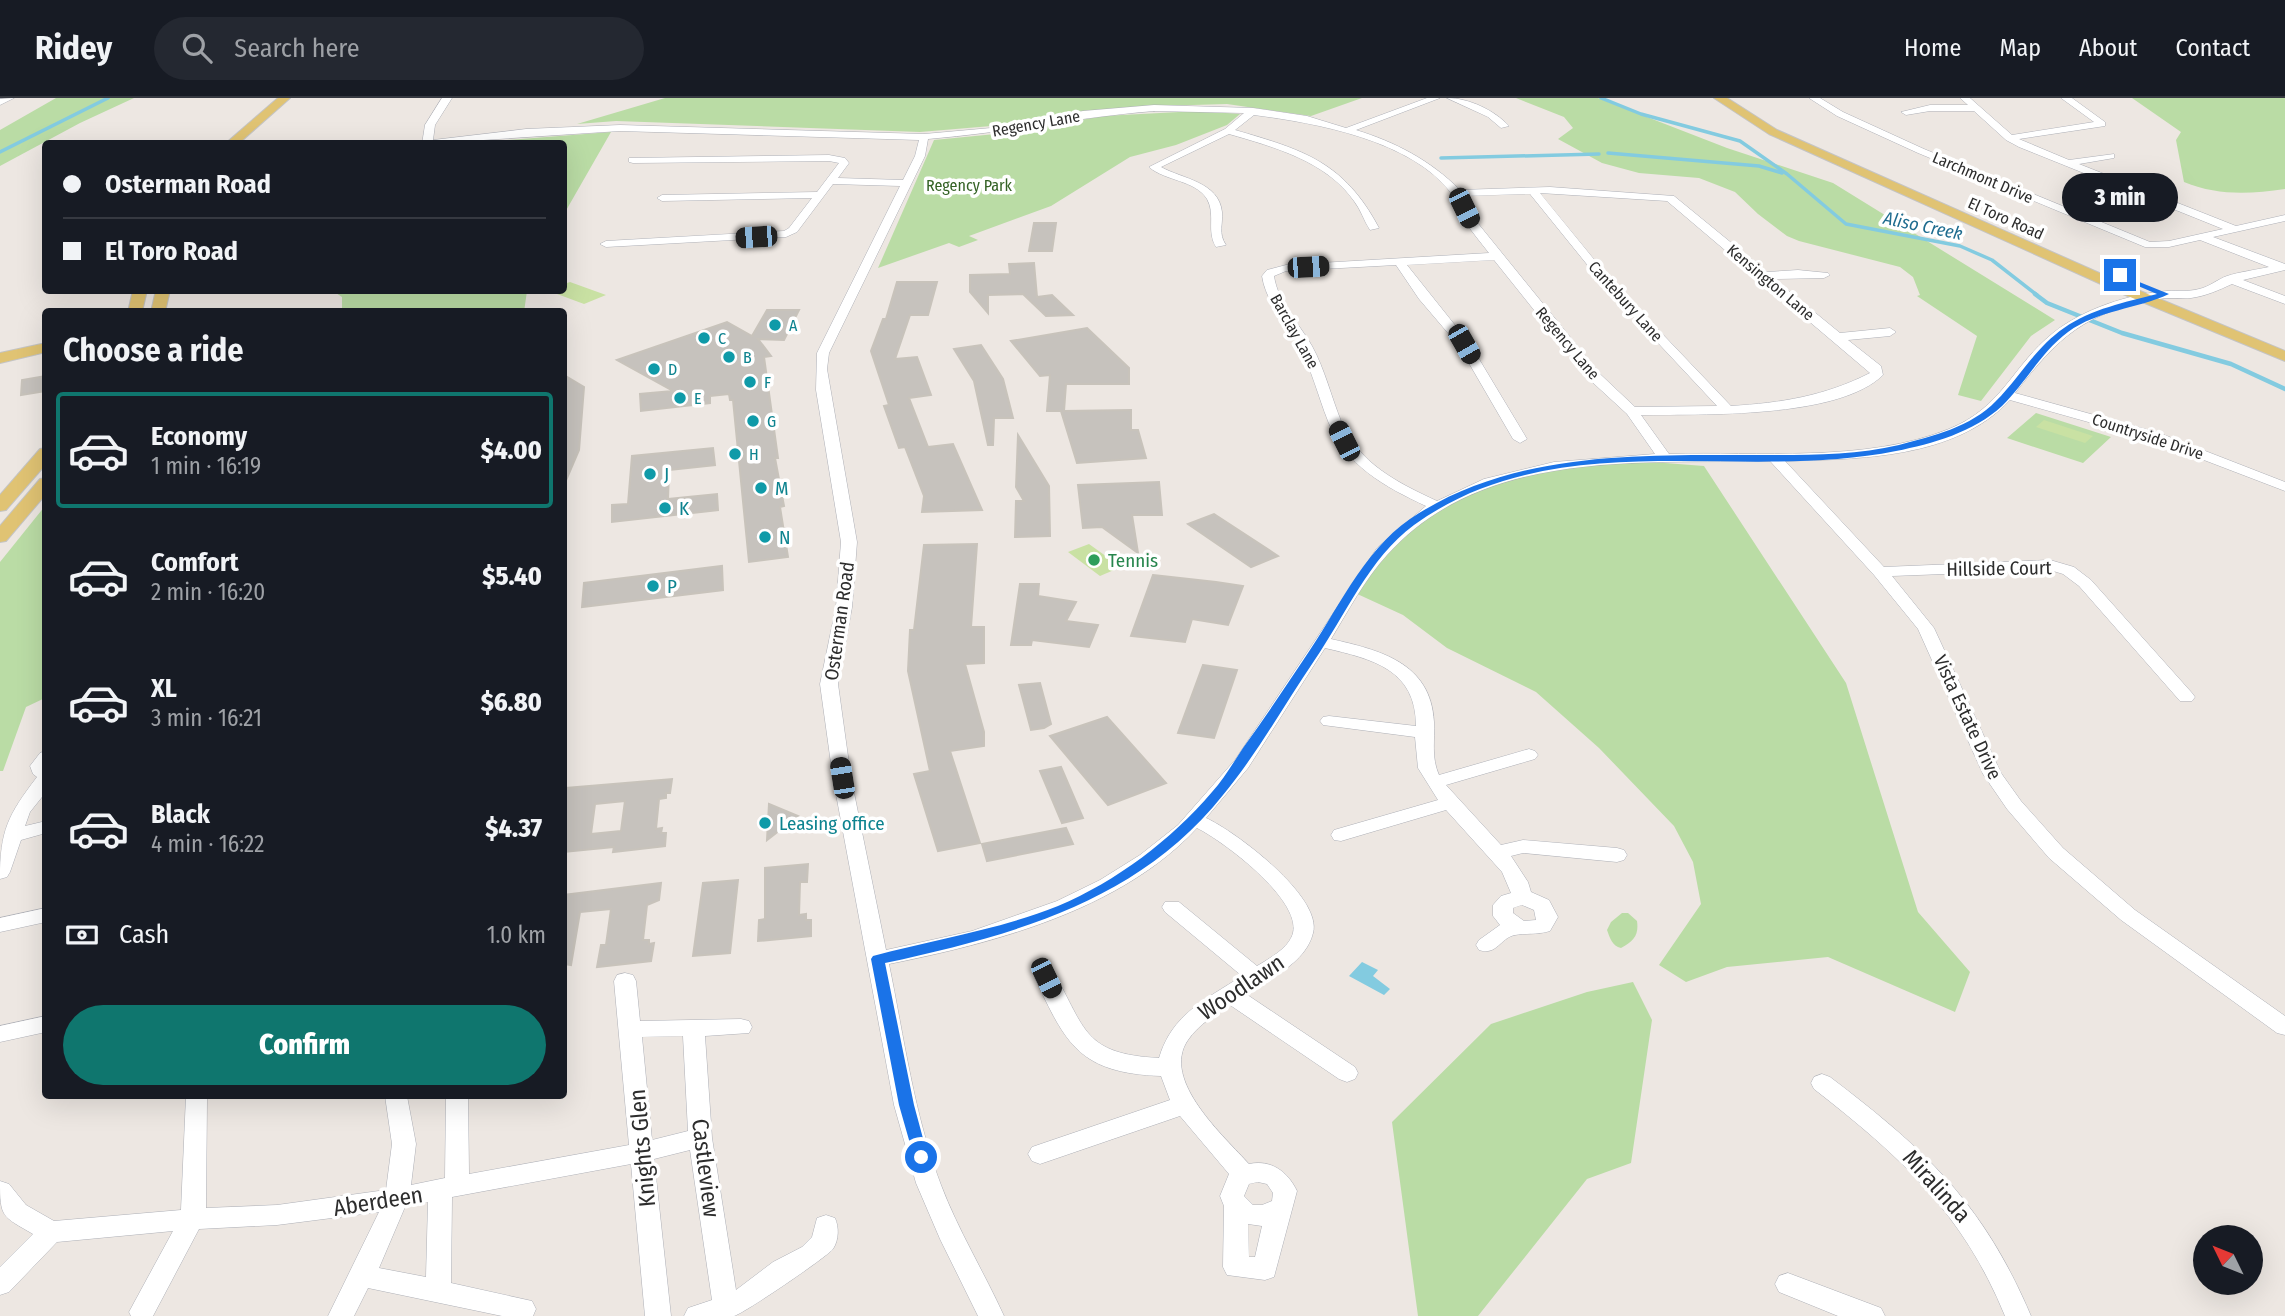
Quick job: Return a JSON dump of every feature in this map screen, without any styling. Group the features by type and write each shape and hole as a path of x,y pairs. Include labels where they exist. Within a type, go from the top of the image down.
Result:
{"main road":[{"path":"235,140 285,98"},
{"path":"252,140 301,98"},
{"name":"El Toro Road","path":"1719,98 1773,132 1815,152 2147,299 2285,356"},
{"name":"El Toro Road","path":"1739,98 1763,114 1812,139 2165,294 2285,343"},
{"path":"0,350 42,340"},
{"path":"0,358 42,348"},
{"path":"0,506 42,458"},
{"path":"0,537 42,488"}],"street":[{"path":"0,103 9,98"},
{"path":"427,140 431,122 447,98"},
{"path":"1348,130 1435,98"},
{"path":"1452,98 1491,115 1504,126"},
{"name":"Larchmont Drive","path":"1814,98 1840,114 1921,151 2108,229 2156,245 2198,236"},
{"path":"1965,98 1978,108 1998,131 2009,138 2234,229"},
{"path":"2009,138 2095,126 2102,122 2066,98"},
{"name":"Regency Lane","path":"454,140 526,132 620,128 924,137 991,131 1127,109 1181,107 1253,111 1307,119 1348,130 1416,159 1437,173 1457,193 1471,222 1497,256 1595,377 1632,411 1664,457"},
{"path":"1906,112 1930,108 1978,108"},
{"path":"1220,245 1213,233 1216,208 1208,195 1193,184 1154,167 1228,131 1253,111"},
{"path":"1228,131 1286,149 1331,171 1356,197 1374,229"},
{"name":"Osterman Road","path":"924,137 924,146 907,183 830,337 821,369 849,542 844,607 829,684 831,714 906,1105 928,1183 952,1239 991,1316"},
{"path":"2068,163 2111,156"},
{"path":"606,244 786,234 793,230 833,181 844,163 837,159 633,160"},
{"path":"833,181 907,183"},
{"path":"1457,193 1532,190"},
{"name":"Kensington Lane","path":"1532,190 1667,197 1876,369 1877,375 1868,381 1810,401 1779,406 1726,408"},
{"name":"Cantebury Lane","path":"1532,190 1606,281 1726,408"},
{"path":"662,198 821,195"},
{"path":"2198,236 2285,218"},
{"path":"2198,236 2283,267"},
{"path":"1399,262 1497,256"},
{"path":"1399,262 1423,296 1464,344 1520,439"},
{"name":"Barclay Lane","path":"1399,262 1286,268 1271,272 1267,281 1312,358 1336,424 1350,448 1368,469 1393,485 1437,506"},
{"path":"877,959 969,940 1062,909 1100,891 1169,844 1195,820 1231,776 1322,642 1363,575 1382,551 1395,536 1437,506 1479,488 1533,471 1601,459 1775,458 1867,453 1921,443 1976,421 2007,395 2042,350 2069,327 2102,312 2147,299 2165,294 2193,294 2232,279 2283,267"},
{"path":"1765,276 1798,273 1824,275"},
{"path":"2232,279 2285,300"},
{"path":"1836,337 1890,332"},
{"name":"Countryside Drive","path":"2007,395 2132,429 2285,486"},
{"path":"1632,411 1726,408"},
{"name":"Vista Estate Drive","path":"1775,458 1913,611 1936,648 1970,730 1992,774 2014,805 2056,853 2128,915 2285,1027"},
{"name":"Hillside Court","path":"1880,572 2062,566 2073,571 2085,583 2186,697"},
{"path":"1322,642 1380,658 1408,676 1415,684 1425,705 1424,759 1434,782 1498,853 1518,882 1522,898"},
{"path":"1329,721 1425,733"},
{"path":"1434,782 1530,755"},
{"path":"0,872 7,842 21,811 42,782"},
{"path":"1341,835 1452,803"},
{"name":"Woodlawn","path":"1168,1068 1171,1045 1180,1030 1296,948 1304,929 1301,912 1253,859 1227,836 1195,820"},
{"path":"7,842 42,829"},
{"path":"1498,853 1523,846 1617,855"},
{"path":"1522,898 1543,906 1548,917 1543,926 1528,930 1513,926 1503,916 1503,905 1508,901 1522,898"},
{"path":"1172,907 1257,977"},
{"path":"0,925 42,916"},
{"path":"1486,945 1513,926"},
{"path":"1046,978 1074,1036 1086,1049 1118,1060 1154,1068 1168,1068 1184,1105 1244,1175"},
{"name":"Knights Glen","path":"625,981 658,1316"},
{"path":"1231,995 1347,1073"},
{"path":"0,1034 42,1025"},
{"path":"631,1029 741,1027"},
{"name":"Castleview","path":"694,1028 700,1138 726,1308"},
{"name":"Miralinda","path":"1822,1083 1874,1122 1920,1163 1959,1207 1986,1245 2018,1316"},
{"path":"142,1312 192,1219 195,1202 196,1099"},
{"path":"341,1316 400,1186 404,1145 396,1099"},
{"path":"438,1290 457,1099"},
{"path":"1040,1154 1184,1105"},
{"name":"Aberdeen","path":"51,1233 192,1219 277,1215 394,1200 538,1170 643,1153 700,1138"},
{"path":"1267,1173 1282,1183 1286,1198 1277,1212 1265,1269 1236,1267 1236,1205 1232,1190 1235,1182 1244,1175 1267,1173"},
{"path":"0,1191 17,1212 51,1233 0,1284"},
{"path":"1236,1205 1242,1211 1260,1217 1277,1212"},
{"path":"697,1316 726,1308 748,1298 782,1270 811,1255 824,1241 826,1225"},
{"path":"361,1275 523,1309"},
{"path":"1788,1284 1872,1316"}],"green space":[{"path":"56,98 134,98 48,140 42,140 42,143 0,166 0,130"},
{"path":"665,98 1362,98 1311,116 1227,104 1158,106 1061,114 1003,125 920,132 616,121 577,124"},
{"path":"1516,98 1598,98 1727,148 1833,183 2055,320 2031,336 1981,401 1958,395 1977,336 1917,296 1920,295 1913,277 1900,267 1787,236 1735,192 1699,178 1639,173 1602,163 1558,139 1573,128 1564,117"},
{"path":"2132,98 2285,98 2285,189 2234,193 2209,190 2184,182 2176,140 2181,132"},
{"name":"Regency Park","path":"1198,111 1240,114 1227,125 1176,145 1130,157 1051,206 969,236 978,240 959,247 949,243 878,268 934,140 1016,132 1103,116"},
{"path":"611,132 567,209 567,140 508,140"},
{"path":"567,283 606,295 584,304 557,294 567,294"},
{"path":"338,294 527,294 525,308 342,308 342,297"},
{"path":"2036,413 2111,437 2083,463 2007,438"},
{"path":"2044,420 2093,436 2085,443 2036,427"},
{"path":"1613,459 1704,466 1846,683 1918,912 1970,972 1955,1012 1828,957 1727,967 1686,982 1659,965 1701,904 1693,862 1674,826 1599,748 1536,692 1447,648 1403,615 1353,592 1421,516 1510,477"},
{"path":"42,510 42,699 26,707 3,771 0,771 0,562"},
{"name":"Tennis","path":"1089,544 1121,567 1100,576 1068,552"},
{"path":"1622,913 1628,913 1637,921 1637,930 1635,937 1621,948 1613,944 1607,930 1611,922"},
{"path":"1633,982 1652,1020 1631,1163 1587,1179 1478,1316 1418,1316 1392,1122 1491,1024 1587,992"}],"water":[{"path":"1362,962 1378,970 1373,976 1390,989 1384,995 1349,976"}],"building":[{"path":"1034,223 1056,223 1052,251 1029,251"},
{"path":"1034,263 1037,297 1052,295 1073,315 1046,316 1023,294 988,295 988,313 970,292 970,275 1010,274 1009,264"},
{"path":"897,282 937,282 928,315 910,315 895,359 917,357 931,395 909,398 928,447 953,444 982,510 922,512 924,496 905,447 899,448 884,406 889,405 871,351 883,319 886,319"},
{"path":"767,310 799,310 784,340 758,339 771,356 764,357 778,458 775,458 784,506 780,507 788,557 749,562 733,400 730,400 729,394 710,396 710,403 641,411 640,394 673,391 617,360 727,322 752,336"},
{"path":"1087,328 1129,368 1129,384 1066,384 1064,411 1131,410 1131,430 1138,430 1146,458 1077,463 1061,411 1047,411 1050,375 1040,376 1011,341"},
{"path":"981,345 1003,379 1013,418 994,418 993,445 988,445 974,381 954,349"},
{"path":"42,377 42,392 21,395 22,380"},
{"path":"567,377 584,387 579,450 567,478"},
{"path":"1018,435 1049,486 1050,536 1015,537 1016,501 1024,501 1016,487"},
{"path":"713,448 715,465 669,470 668,499 717,494 718,510 612,522 612,505 628,504 632,456"},
{"path":"1159,482 1162,515 1132,515 1138,553 1102,527 1083,528 1078,485"},
{"path":"1214,514 1278,556 1251,567 1188,524"},
{"path":"977,544 971,627 984,627 984,663 965,664 984,732 984,746 950,751 980,843 938,851 914,774 930,771 908,671 910,630 914,630 924,545"},
{"name":"P","path":"722,566 723,590 582,607 584,583"},
{"path":"1153,575 1243,586 1228,625 1192,619 1185,642 1131,636"},
{"path":"1020,584 1039,584 1038,596 1076,602 1066,621 1098,625 1089,647 1032,640 1031,645 1011,645"},
{"path":"1203,665 1237,670 1214,738 1178,733"},
{"path":"1040,683 1051,724 1031,730 1019,685"},
{"path":"1107,717 1166,783 1108,805 1050,736"},
{"path":"1061,767 1083,818 1062,823 1040,771"},
{"path":"672,779 670,793 666,793 666,798 659,799 656,829 662,828 661,833 666,833 665,846 613,852 614,847 567,852 567,788","holes":["625,801 621,831 591,834 595,804"]},
{"path":"769,804 798,816 767,840"},
{"path":"1066,828 1073,844 987,861 982,844"},
{"path":"808,864 807,882 800,882 799,915 806,914 806,920 811,920 811,936 758,941 759,920 765,919 765,868"},
{"path":"738,880 730,953 693,956 703,883"},
{"path":"661,883 659,900 647,905 643,940 649,940 649,944 654,943 651,961 597,967 601,945 606,945 611,909 580,912 571,965 567,964 567,895"}],"waterway":[{"path":"0,152 108,98"},
{"name":"Aliso Creek","path":"1601,98 1641,114 1740,141 1787,174 1846,224 1960,246 1992,260 2037,295"},
{"path":"1608,153 1759,166 1782,173"},
{"path":"1441,158 1599,154"},
{"name":"Aliso Creek","path":"2035,294 2047,303 2122,333 2231,364 2285,389"}],"place":[{"name":"A","path":"775,325"},
{"name":"C","path":"704,338"},
{"name":"B","path":"729,357"},
{"name":"D","path":"654,369"},
{"name":"F","path":"750,382"},
{"name":"E","path":"680,398"},
{"name":"G","path":"753,421"},
{"name":"H","path":"735,454"},
{"name":"J","path":"650,474"},
{"name":"M","path":"761,488"},
{"name":"K","path":"665,508"},
{"name":"N","path":"765,537"},
{"name":"Tennis","path":"1094,560"},
{"name":"P","path":"653,586"},
{"name":"Leasing office","path":"765,823"}],"route":[{"path":"921,1157 906,1105 877,959 969,940 1062,909 1100,891 1169,844 1219,793 1322,642 1363,575 1395,536 1412,522 1437,506 1510,477 1601,459 1794,458 1849,455 1921,443 1950,433 1976,421 1999,404 2032,360 2051,340 2069,327 2102,312 2165,294 2120,275"}]}
